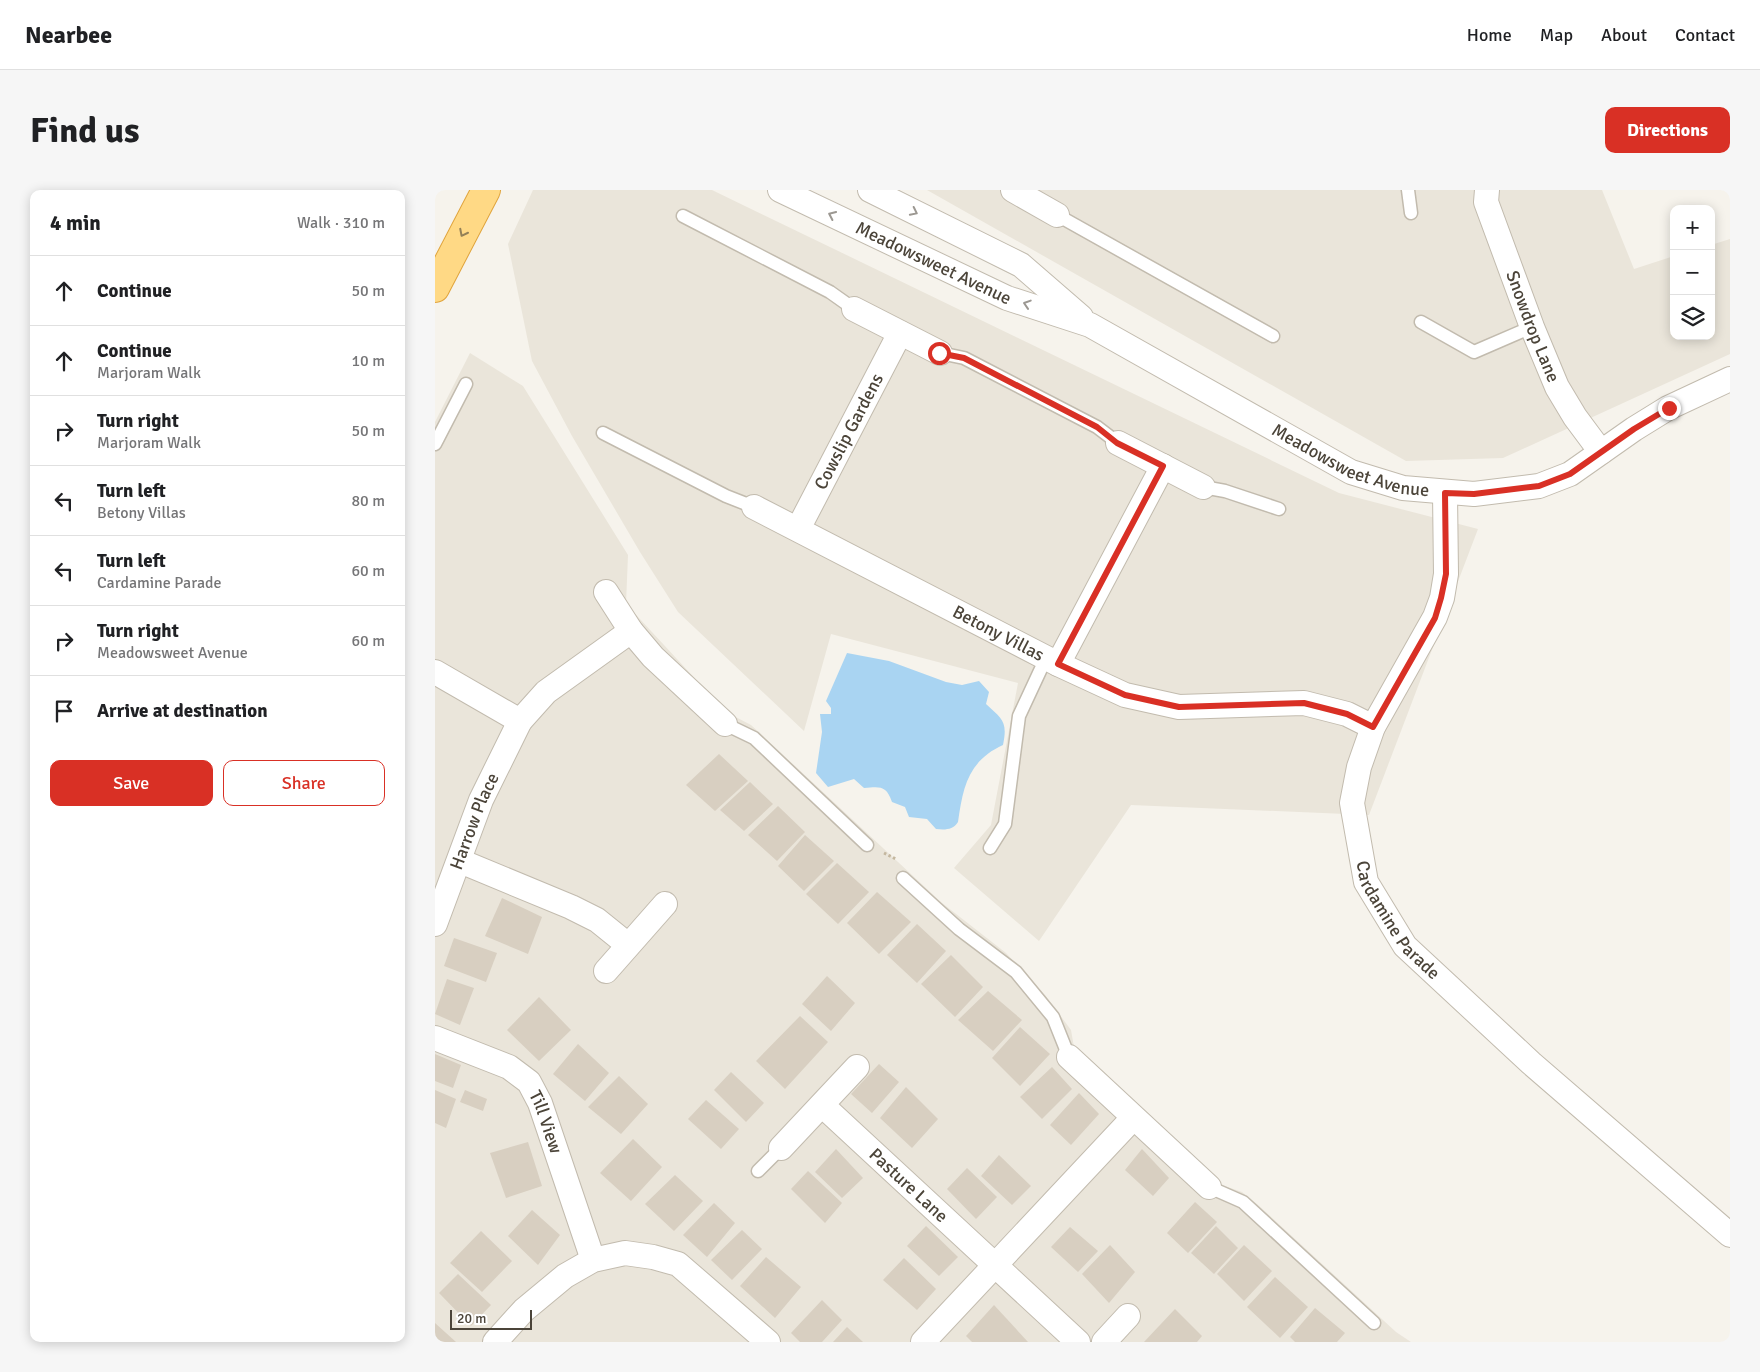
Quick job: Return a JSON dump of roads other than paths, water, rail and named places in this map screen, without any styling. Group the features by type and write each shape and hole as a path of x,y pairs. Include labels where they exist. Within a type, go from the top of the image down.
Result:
{"highway":[{"path":"435,288 486,190"}],"street":[{"name":"Meadowsweet Avenue","path":"780,190 1007,298 1090,325 1351,472 1403,488 1474,494 1539,486 1570,474 1634,429 1669,408 1730,379"},
{"name":"Meadowsweet Avenue","path":"870,190 1021,265 1090,325"},
{"name":"Snowdrop Lane","path":"1487,190 1486,202 1532,327 1557,387 1575,417 1601,452"},
{"path":"1017,191 1057,215"},
{"path":"854,309 939,353"},
{"name":"Cowslip Gardens","path":"798,529 900,333"},
{"path":"1117,443 1203,487"},
{"path":"1052,661 1163,466"},
{"name":"Cardamine Parade","path":"1445,493 1446,574 1435,618 1373,727 1359,767 1353,803 1366,882 1405,946 1531,1062 1730,1235"},
{"name":"Betony Villas","path":"754,507 1052,661 1125,695 1179,707 1304,703 1347,714 1373,727"},
{"path":"606,592 631,631 653,657 725,724"},
{"name":"Harrow Place","path":"435,924 460,862 481,800 521,721 546,692 631,631"},
{"path":"435,672 521,721"},
{"path":"460,862 571,906 597,920 628,944"},
{"path":"606,971 665,904"},
{"name":"Till View","path":"435,1038 509,1067 529,1082 540,1103 593,1260"},
{"path":"1069,1057 1209,1187"},
{"path":"781,1148 857,1067"},
{"name":"Pasture Lane","path":"822,1105 1078,1342"},
{"path":"923,1342 1133,1118"},
{"path":"495,1342 524,1310 565,1276 593,1260 625,1253 653,1257 678,1264 768,1342"},
{"path":"1104,1342 1128,1316"}],"lane":[{"path":"1407,190 1411,212"},
{"path":"1057,215 1273,336"},
{"path":"683,216 830,292 854,309"},
{"path":"1421,322 1474,352 1532,327"},
{"path":"939,353 964,358 1097,427 1117,443"},
{"path":"435,444 466,384"},
{"path":"603,434 726,496 754,507"},
{"path":"1203,487 1225,491 1279,509"},
{"path":"990,848 1005,824 1019,716 1052,661"},
{"path":"725,724 754,738 867,845"},
{"path":"903,878 959,930 1016,972 1053,1017 1069,1057"},
{"path":"758,1171 781,1148"},
{"path":"1209,1187 1243,1202 1374,1323"}],"water":[{"path":"847,653 889,661 946,682 962,685 979,681 989,692 986,704 1000,717 1004,725 1003,745 991,751 982,759 969,776 962,797 958,822 954,827 936,829 927,819 909,817 905,807 892,802 890,796 882,788 864,788 854,779 828,787 816,773 822,732 820,714 831,714 831,708 826,701"}]}
